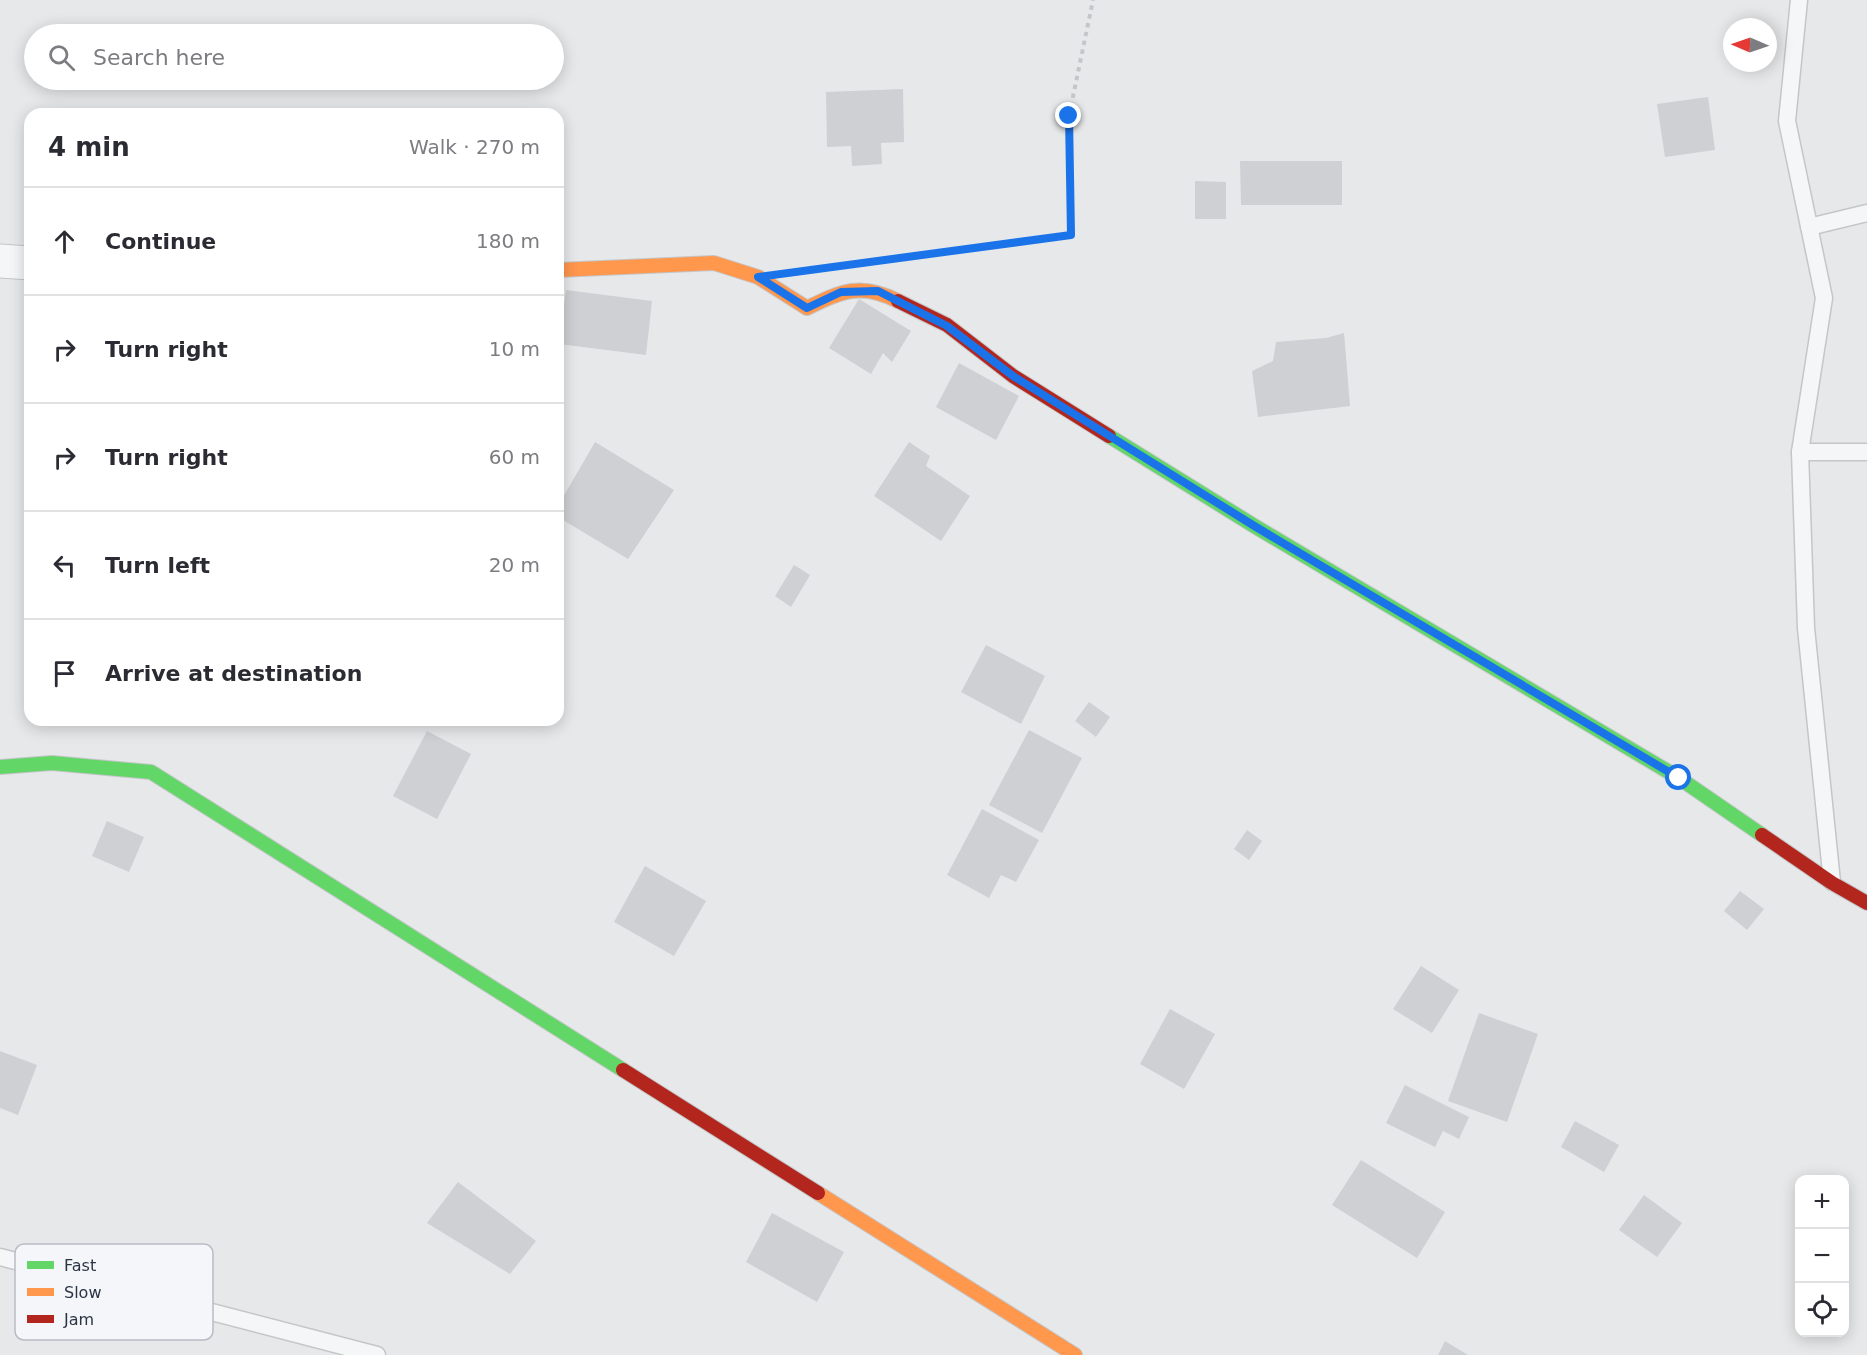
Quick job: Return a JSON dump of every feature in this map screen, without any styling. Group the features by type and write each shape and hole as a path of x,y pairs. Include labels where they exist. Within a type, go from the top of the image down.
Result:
{"street":[{"path":"0,261 24,262"},
{"path":"564,270 714,263 758,277 807,308 841,292 878,291 947,326 1013,376 1256,527 1679,778 1832,883 1867,903"},
{"path":"0,767 52,763 151,772 1075,1355"}],"lane":[{"path":"1799,0 1787,122 1824,298 1800,452 1806,628 1832,883"},
{"path":"1809,227 1867,213"},
{"path":"1800,452 1867,452"},
{"path":"0,1257 15,1261"},
{"path":"213,1312 377,1355"}],"path":[{"path":"885,260 1071,235 1069,116 1093,0"}],"building":[{"path":"903,89 904,142 881,143 882,164 852,166 851,146 827,147 826,92"},
{"path":"1708,97 1715,150 1665,157 1657,104"},
{"path":"1240,161 1342,161 1342,205 1241,205"},
{"path":"1195,181 1226,182 1226,219 1195,219"},
{"path":"566,290 652,301 646,355 564,345"},
{"path":"859,299 911,331 892,362 883,353 871,374 829,348"},
{"path":"1344,333 1350,406 1258,417 1252,371 1273,361 1276,342 1326,338"},
{"path":"959,363 1019,396 996,440 936,407"},
{"path":"595,442 674,490 628,559 564,521 564,496"},
{"path":"909,442 930,456 926,466 970,496 941,541 874,496"},
{"path":"794,565 810,575 791,607 775,596"},
{"path":"986,645 1045,676 1021,724 961,692"},
{"path":"1089,702 1110,717 1096,737 1075,721"},
{"path":"1029,730 1082,758 1042,833 989,805"},
{"path":"427,731 471,754 437,819 393,796"},
{"path":"982,809 1039,840 1016,882 1001,875 989,898 947,875"},
{"path":"107,821 144,837 129,872 92,856"},
{"path":"1247,830 1262,841 1249,860 1234,849"},
{"path":"645,866 706,901 674,956 614,922"},
{"path":"1740,891 1764,909 1747,930 1724,911"},
{"path":"1421,966 1459,990 1432,1033 1393,1009"},
{"path":"1170,1009 1215,1034 1184,1089 1140,1064"},
{"path":"1479,1013 1538,1034 1507,1122 1448,1101"},
{"path":"0,1051 37,1065 18,1115 0,1108"},
{"path":"1405,1085 1469,1117 1459,1139 1443,1131 1435,1147 1386,1123"},
{"path":"1575,1121 1619,1145 1604,1172 1561,1147"},
{"path":"1361,1160 1445,1212 1417,1258 1332,1205"},
{"path":"458,1182 536,1241 510,1274 427,1223"},
{"path":"1644,1195 1682,1223 1657,1257 1619,1230"},
{"path":"772,1213 844,1252 817,1302 746,1262"},
{"path":"1445,1341 1468,1355 1438,1355"}],"traffic: fast":[{"path":"1109,436 1256,527 1679,778 1762,835"},
{"path":"0,767 52,763 151,772 623,1070"}],"traffic: slow":[{"path":"564,270 714,263 758,277 807,308 841,293 862,290 885,295 898,301"},
{"path":"818,1193 1075,1355"}],"traffic: jam":[{"path":"898,301 947,325 1013,376 1109,436"},
{"path":"1762,835 1832,883 1867,903"},
{"path":"623,1070 818,1193"}],"route":[{"path":"1069,116 1071,235 758,277 807,308 841,292 878,291 947,326 1013,376 1256,527 1679,778"}]}
